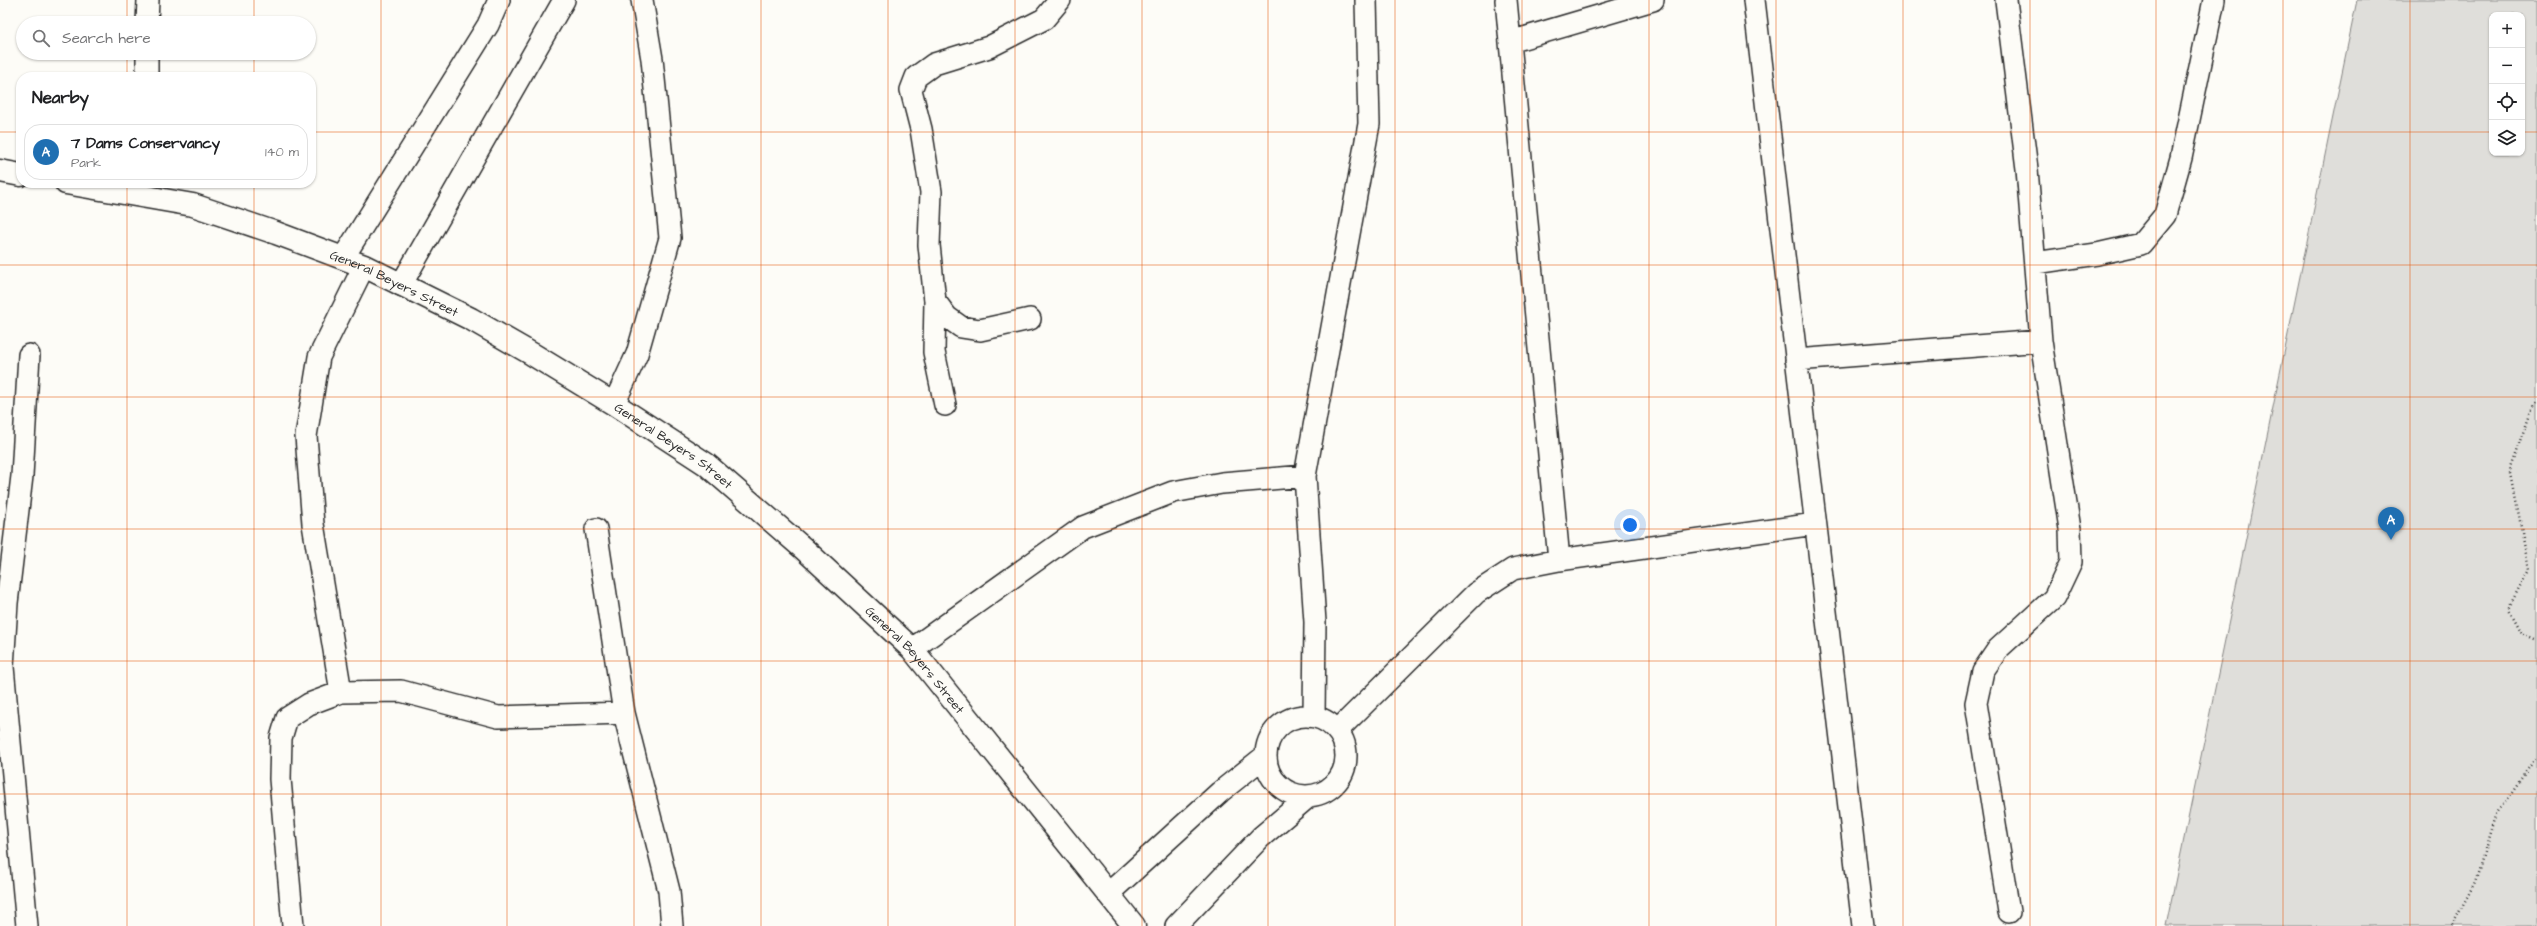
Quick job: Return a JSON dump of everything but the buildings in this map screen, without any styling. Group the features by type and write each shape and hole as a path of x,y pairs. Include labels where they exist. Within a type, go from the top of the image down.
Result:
{"street":[{"path":"0,171 16,174"},
{"name":"General Beyers Street","path":"95,188 193,205 364,266 471,319 614,404 706,464 804,548 912,649 1134,926"}],"lane":[{"path":"147,16 148,0"},
{"path":"343,258 488,25 499,0"},
{"path":"401,284 564,0"},
{"path":"614,404 637,354 670,238 652,59 642,0"},
{"path":"945,405 934,352 935,301 929,245 931,192 922,129 911,90 916,77 934,64 989,47 1044,19 1060,0"},
{"path":"1314,716 1315,622 1305,476 1369,124 1366,0"},
{"path":"1506,0 1559,560"},
{"path":"1510,42 1653,0"},
{"path":"1754,0 1862,926"},
{"path":"2006,0 2027,169 2041,341 2070,529 2071,562 2054,598 1998,649 1983,671 1976,703 2010,912"},
{"path":"2034,263 2098,254 2141,244 2165,215 2181,158 2214,0"},
{"path":"147,60 147,72"},
{"path":"340,692 313,524 306,436 319,358 364,266"},
{"path":"935,301 946,317 961,327 980,330 1030,319"},
{"path":"1796,360 2041,341"},
{"path":"27,926 3,667 7,603 22,476 29,355"},
{"path":"912,649 1083,527 1173,492 1222,482 1305,476"},
{"path":"1338,730 1476,592 1513,570 1559,560 1815,524"},
{"path":"596,529 624,713 669,891 672,926"},
{"path":"293,926 280,779 281,738 287,718 309,704 340,692 401,691 498,716 624,713"},
{"path":"1300,716 1314,716 1326,721 1338,730 1347,754 1345,767 1340,779 1331,788 1320,794 1308,797 1294,795 1282,790 1273,780 1267,769 1265,756 1268,742 1281,725 1300,716"},
{"path":"1109,893 1220,792 1265,756"},
{"path":"1176,926 1261,837 1308,797"}],"path":[{"path":"2537,403 2531,411 2510,468 2529,570 2508,609 2521,633 2537,640"},
{"path":"2452,926 2475,882 2495,816 2537,756"}],"shaded area":[{"path":"2357,0 2537,0 2537,926 2166,926"}],"place":[{"name":"7 Dams Conservancy","path":"2391,540"}]}
